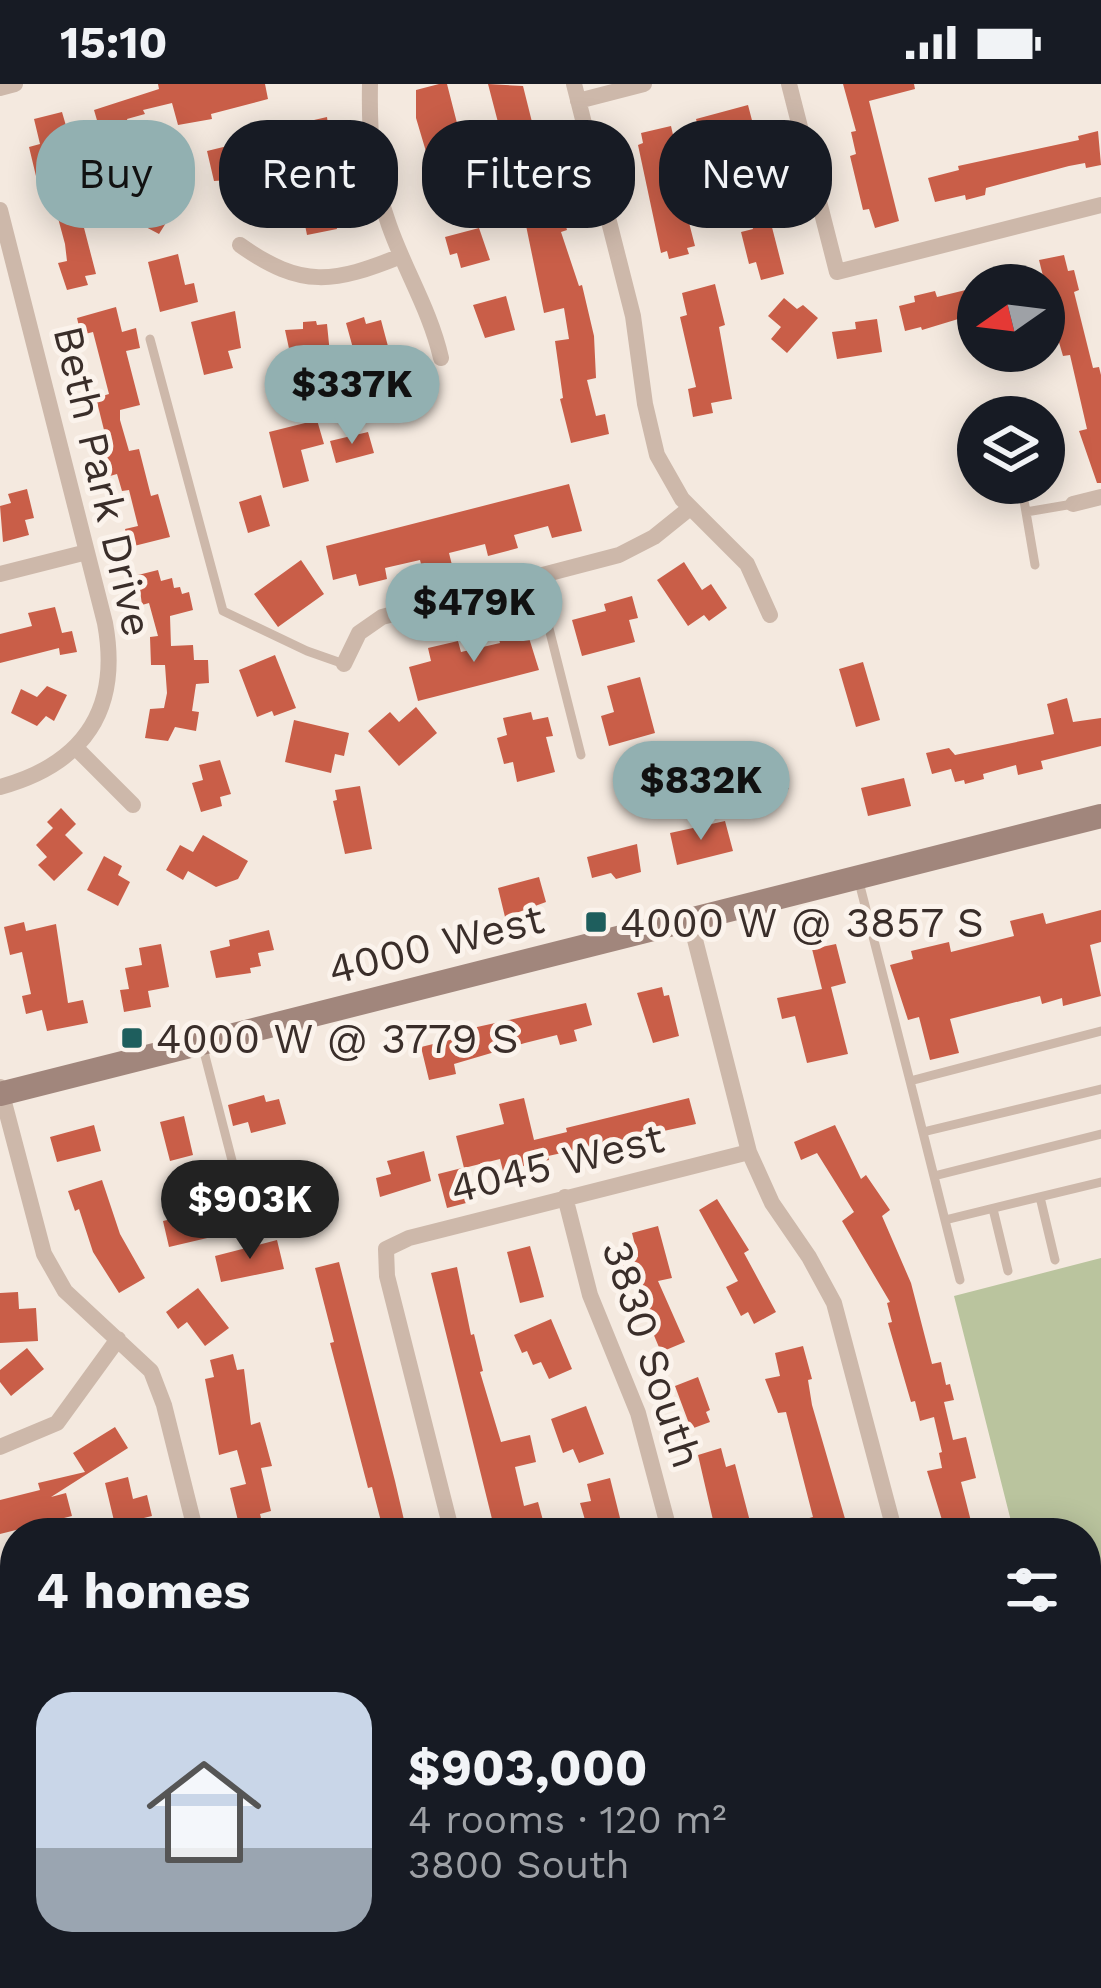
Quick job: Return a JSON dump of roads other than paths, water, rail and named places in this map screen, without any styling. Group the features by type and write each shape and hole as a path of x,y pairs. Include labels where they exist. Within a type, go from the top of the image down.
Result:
{"street":[{"path":"0,88 15,84"},
{"path":"370,84 374,167 384,210 431,319 441,358"},
{"path":"644,84 576,92 629,302 650,430 662,467 690,508 736,550 770,615"},
{"path":"789,84 837,272 1100,210"},
{"name":"Beth Park Drive","path":"0,210 105,623 110,668 101,710 76,748"},
{"path":"240,245 275,268 306,278 348,275 401,256"},
{"path":"1073,504 1101,497"},
{"path":"344,664 359,634 382,617 631,550 690,508"},
{"path":"0,574 87,551"},
{"path":"0,787 40,774 76,748 133,805"},
{"name":"4000 West","path":"1,1091 1101,816"},
{"path":"690,920 748,1152 772,1203 834,1303 891,1518"},
{"path":"1,1091 44,1254 65,1291 141,1358 159,1388 192,1518"},
{"name":"4045 West","path":"448,1518 387,1276 386,1249 409,1238 748,1152"},
{"name":"3830 South","path":"565,1197 590,1295 638,1413 666,1518"},
{"path":"0,1447 57,1423 118,1339"}],"lane":[{"path":"151,339 223,611 270,636 344,664"},
{"path":"1025,504 1035,566"},
{"path":"1026,512 1073,504"},
{"path":"536,578 581,755"},
{"path":"858,878 960,1280"},
{"path":"910,1081 1101,1031"},
{"path":"202,1043 246,1199 298,1209 329,1193"},
{"path":"923,1132 1101,1089"},
{"path":"934,1176 1101,1134"},
{"path":"945,1220 1101,1182"},
{"path":"1040,1197 1055,1260"},
{"path":"993,1209 1008,1271"}],"place":[{"name":"4000 W @ 3857 S","path":"596,922"},
{"name":"4000 W @ 3779 S","path":"132,1038"}]}
